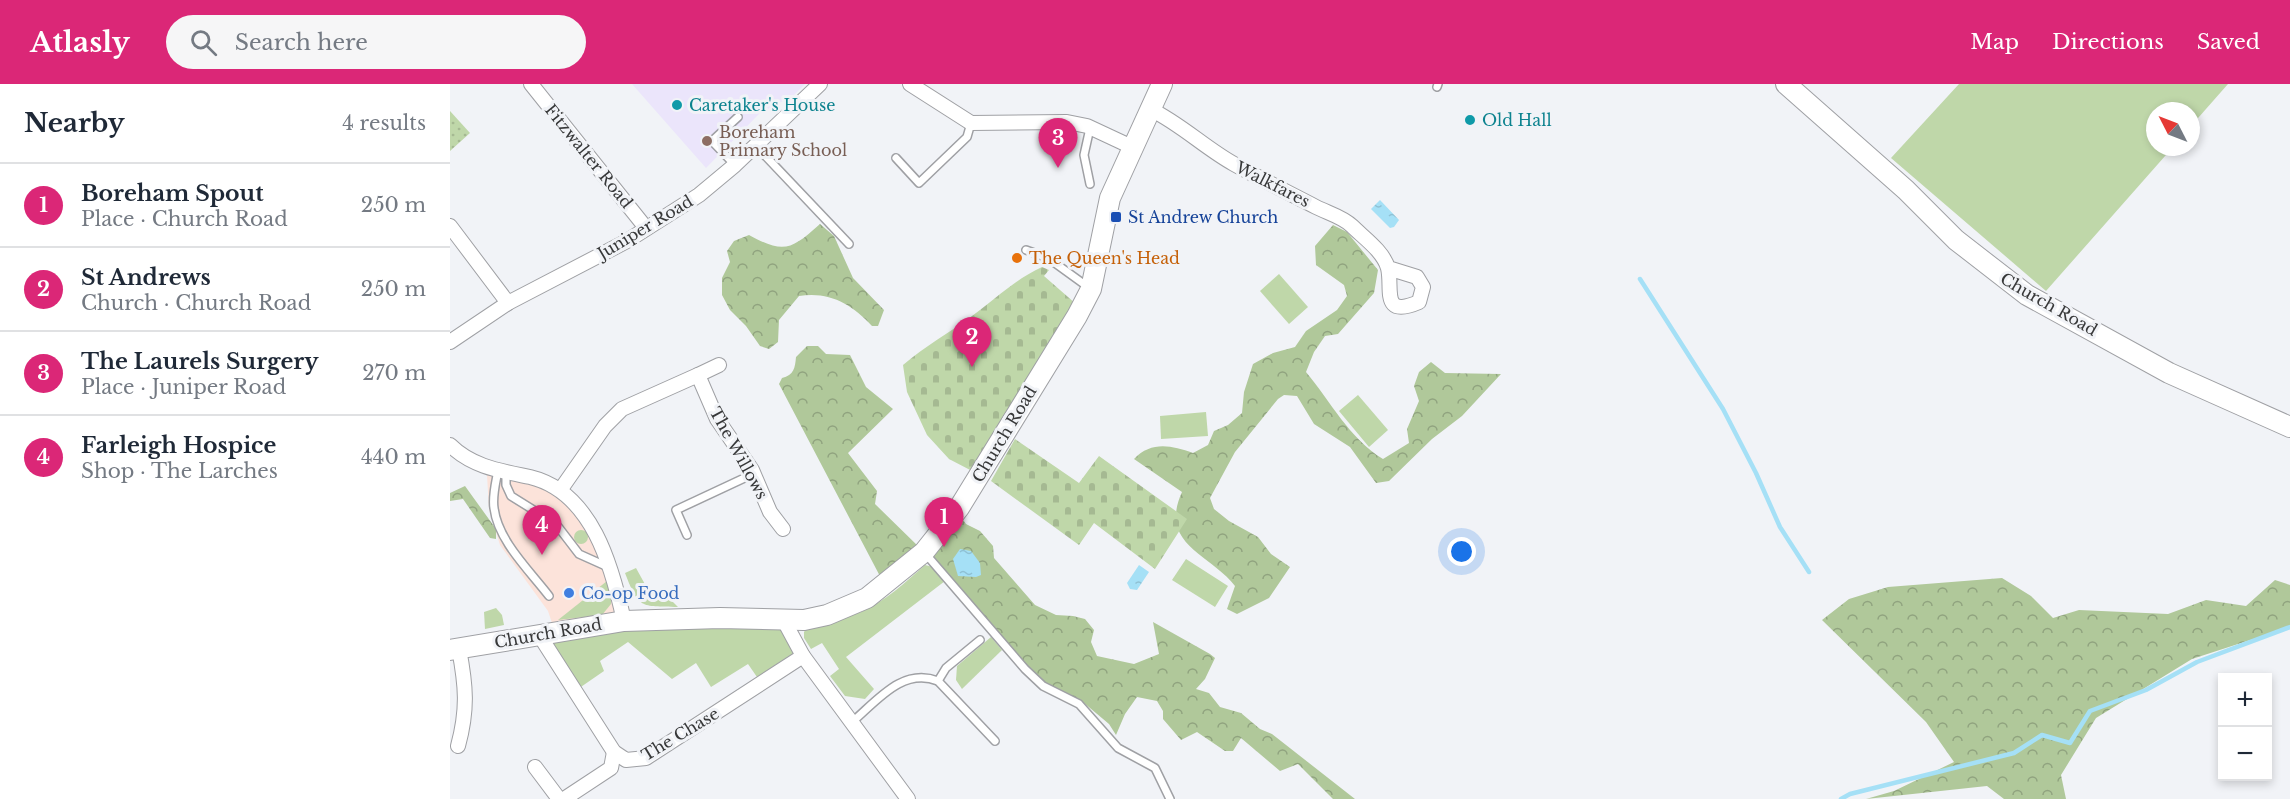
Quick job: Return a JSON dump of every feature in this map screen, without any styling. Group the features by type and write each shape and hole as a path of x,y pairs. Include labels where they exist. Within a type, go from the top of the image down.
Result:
{"street":[{"name":"Fitzwalter Road","path":"531,84 646,228"},
{"name":"Juniper Road","path":"450,342 508,303 627,241 699,195 756,146 820,84"},
{"path":"910,84 928,87 971,123 1067,122 1090,128 1132,147"},
{"name":"Church Road","path":"455,649 538,633 624,621 804,620 846,608 867,598 924,552 959,508 1091,289 1110,198 1162,84"},
{"name":"Church Road","path":"1786,84 1898,183 1956,240 2027,295 2169,373 2290,427"},
{"name":"Walkfares","path":"1150,109 1176,122 1232,163 1348,223 1376,249 1388,268"},
{"path":"450,226 508,303"},
{"path":"561,489 605,426 622,409 719,365"},
{"name":"The Willows","path":"698,375 722,429 753,474 770,512 783,528"},
{"path":"450,445 471,461 534,478 561,489 586,516 618,591 624,621"},
{"path":"783,619 803,656 850,724 908,799"},
{"name":"The Chase","path":"538,633 614,752 626,760 646,758 803,656"},
{"path":"455,649 466,686 466,716 458,746"},
{"path":"564,799 611,768 614,752"},
{"path":"535,766 559,799"}],"lane":[{"path":"735,165 712,141 738,117"},
{"path":"896,158 918,183 967,137 971,123"},
{"path":"1090,128 1084,155 1090,184"},
{"path":"756,146 849,244"},
{"path":"1026,250 1048,258 1091,289"},
{"path":"502,471 511,496 550,520 579,554 608,567"},
{"path":"502,471 493,501 498,522 507,541 549,596"},
{"path":"687,535 676,510 753,474"},
{"path":"924,552 1025,669 1043,686 1079,704 1118,748 1155,768 1170,799"},
{"path":"938,681 946,668 980,640"},
{"path":"850,724 899,682 913,676 926,676 938,681 995,741"}],"shaded area":[{"name":"Boreham Primary School","path":"632,84 805,84 794,95 759,114 706,168"},
{"path":"487,475 508,475 560,491 583,516 607,570 619,616 553,626 548,611 500,545 489,509"}],"green space":[{"path":"1959,84 2228,84 2200,116 2200,102 2146,102 2146,156 2165,156 2046,291 1891,158"},
{"path":"450,111 470,133 450,151"},
{"path":"820,224 834,236 853,278 884,310 878,326 872,326 856,311 830,297 799,296 779,320 778,342 769,349 760,346 746,326 730,310 722,295 722,278 730,262 727,251 734,241 749,235 779,247 794,244"},
{"path":"1333,225 1347,232 1378,270 1374,293 1338,334 1325,336 1314,352 1306,372 1360,441 1383,459 1409,443 1407,429 1419,401 1414,386 1419,372 1431,362 1445,373 1501,374 1462,416 1432,439 1389,481 1376,483 1350,447 1314,424 1297,396 1284,395 1278,399 1235,452 1210,498 1214,509 1229,521 1258,537 1271,554 1290,567 1269,598 1237,614 1227,609 1235,586 1190,547 1182,537 1177,525 1176,510 1182,492 1134,459 1147,449 1154,447 1177,448 1193,453 1208,445 1214,431 1228,425 1242,413 1244,392 1253,364 1273,353 1295,347 1306,331 1337,310 1347,296 1344,285 1316,265 1315,246"},
{"path":"1042,267 1049,270 1044,276 1076,304 974,472 949,459 927,435 907,392 903,365 1014,284"},
{"path":"1279,274 1308,307 1289,324 1260,291"},
{"path":"807,346 818,346 826,354 850,355 866,387 893,409 848,453 877,491 875,504 920,548 882,580 779,384 782,378 791,373 796,357"},
{"path":"1358,395 1388,430 1369,447 1339,411"},
{"path":"1206,412 1208,436 1161,439 1160,416"},
{"path":"1015,439 1079,483 1099,456 1187,519 1155,569 1094,523 1079,545 991,481"},
{"path":"465,486 496,529 496,539 490,538 463,499 450,501 450,493"},
{"path":"960,516 966,524 980,531 993,546 994,558 1035,605 1056,615 1085,619 1094,630 1091,642 1097,656 1134,664 1159,654 1153,622 1215,658 1205,679 1196,689 1209,693 1220,707 1241,713 1260,729 1272,734 1355,799 1333,799 1298,764 1280,771 1241,738 1233,751 1225,751 1197,732 1181,740 1163,719 1163,711 1157,701 1137,697 1125,714 1116,735 1109,724 1084,703 1044,683 1029,670 929,553"},
{"path":"581,530 586,532 588,537 586,542 581,544 576,542 574,537 576,532"},
{"path":"1186,559 1228,586 1215,607 1172,580"},
{"path":"925,565 933,567 945,581 846,657 874,689 865,699 845,696 830,676 839,669 822,643 811,649 804,638 804,632 814,625 870,608"},
{"path":"636,568 652,597 671,600 678,607 642,603 634,593 625,573"},
{"path":"2002,578 2031,596 2053,618 2079,610 2168,614 2206,600 2246,606 2275,580 2290,585 2290,627 2192,659 2096,718 2061,775 2066,799 2004,799 1987,786 1866,799 1894,791 1954,762 1926,722 1822,620 1849,599 1888,587"},
{"path":"607,581 611,590 611,604 602,615 558,620"},
{"path":"496,608 502,615 504,625 485,629 484,612"},
{"path":"783,619 795,652 757,677 748,664 711,687 696,663 672,679 628,642 600,661 604,671 575,691 538,633"},
{"path":"991,637 1002,650 962,689 956,680 957,666"}],"water":[{"path":"1380,200 1399,220 1394,227 1390,228 1371,209"},
{"path":"960,549 971,551 980,563 981,575 958,576 953,559"},
{"path":"1139,565 1149,572 1137,590 1130,589 1127,583"}],"waterway":[{"path":"1640,279 1723,409 1756,473 1780,527 1809,572"},
{"path":"1841,799 1850,794 2014,753 2042,735 2070,743 2090,711 2146,690 2197,662 2290,627"}],"place":[{"name":"Caretaker's House","path":"677,105"},
{"name":"Old Hall","path":"1470,120"},
{"name":"Boreham Primary School","path":"707,141"},
{"name":"The Laurels Surgery","path":"1058,168"},
{"name":"St Andrew Church","path":"1116,217"},
{"name":"The Queen's Head","path":"1017,258"},
{"name":"St Andrews","path":"972,367"},
{"name":"Boreham Spout","path":"944,547"},
{"name":"Farleigh Hospice","path":"542,555"},
{"name":"Co-op Food","path":"569,593"}]}
